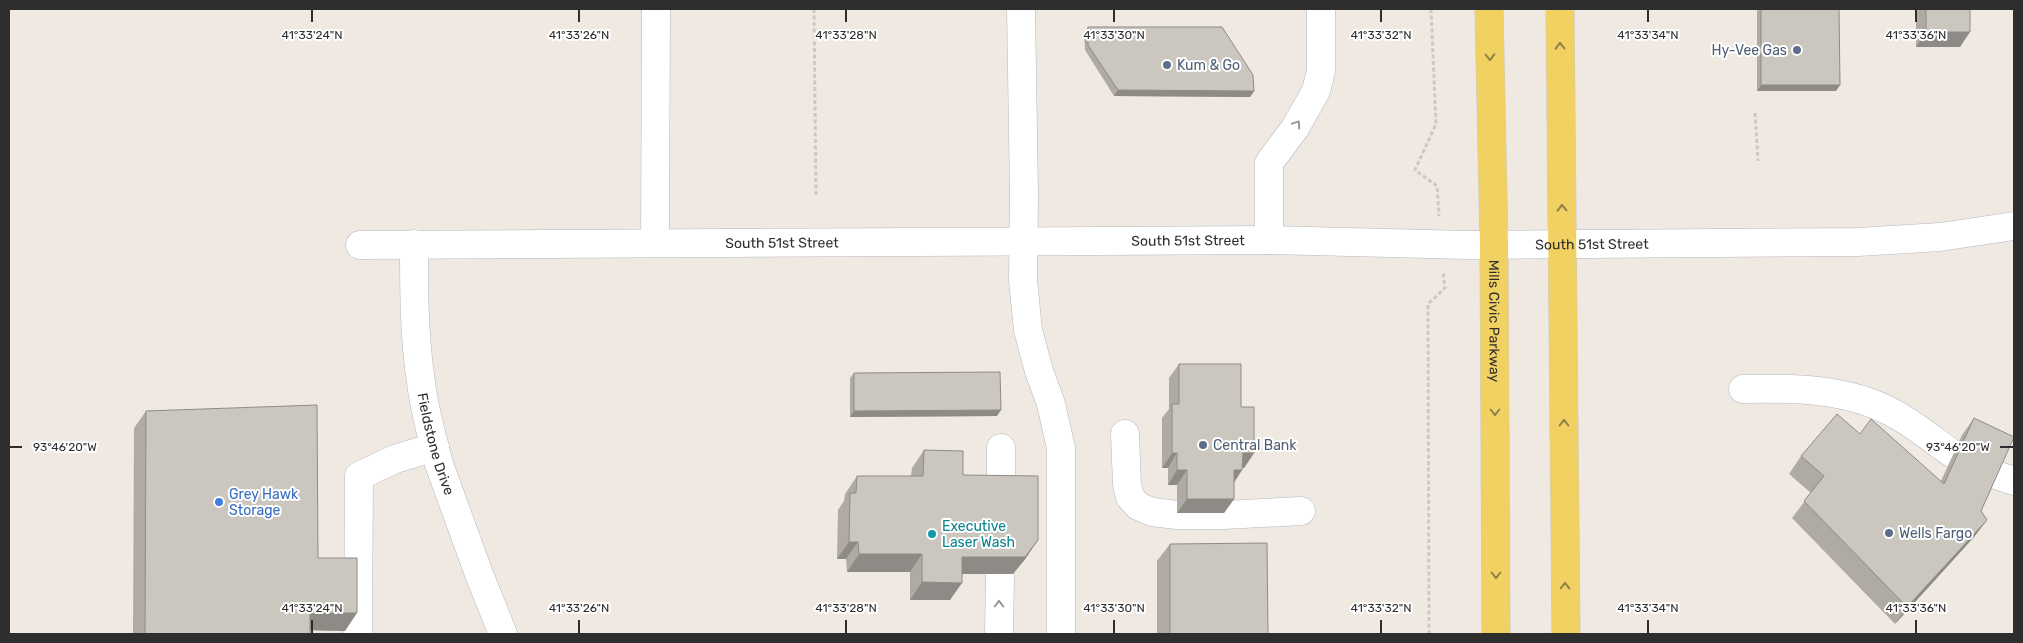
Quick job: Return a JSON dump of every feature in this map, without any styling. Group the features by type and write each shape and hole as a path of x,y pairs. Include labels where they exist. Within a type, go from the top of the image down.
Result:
{"main road":[{"name":"Mills Civic Parkway","path":"1489,9 1494,244 1496,634"},
{"path":"1560,9 1566,634"}],"street":[{"path":"655,243 656,9"},
{"path":"1021,9 1023,280 1028,330 1039,371 1051,404 1061,448 1061,634"},
{"path":"1268,240 1268,163 1295,128 1316,91 1321,71 1320,9"},
{"name":"South 51st Street","path":"360,245 1268,240 1494,244 1858,242 1940,238 2014,226"},
{"name":"Fieldstone Drive","path":"414,244 415,323 421,383 435,447 439,464 478,574 503,634"},
{"path":"1743,388 1811,389 1833,392 1871,403 1894,413 1953,454"},
{"path":"1125,434 1127,484 1130,497 1138,506 1152,512 1177,515 1224,515 1301,511"},
{"path":"358,634 359,476 395,459 435,447"},
{"path":"1000,493 1001,448"},
{"path":"999,634 1000,574"}],"path":[{"path":"814,9 816,195"},
{"path":"1431,9 1436,124 1415,170 1437,186"},
{"path":"1754,113 1758,161"},
{"path":"1429,634 1428,304 1445,288"}],"building":[{"name":"Hy-Vee Gas","path":"1761,9 1839,9 1840,85 1761,85"},
{"path":"1926,9 1970,9 1970,32 1926,32"},
{"name":"Kum & Go","path":"1088,27 1222,27 1253,75 1254,91 1118,90 1088,45"},
{"name":"Central Bank","path":"1179,364 1241,364 1241,407 1254,407 1254,453 1243,453 1242,470 1234,470 1234,499 1187,499 1187,470 1177,470 1177,453 1172,453 1172,404 1179,404"},
{"path":"1000,372 1001,410 854,411 854,373"},
{"name":"Grey Hawk Storage","path":"317,405 318,558 357,558 357,613 310,613 310,634 145,634 146,411"},
{"name":"Wells Fargo","path":"1837,414 1860,434 1871,419 1944,484 1974,418 2014,437 1981,511 1987,520 1907,607 1804,501 1824,476 1801,456"},
{"name":"Executive Laser Wash","path":"924,450 963,451 963,475 1038,476 1038,540 1025,557 962,557 962,583 922,582 922,554 859,554 858,542 849,542 850,493 856,493 857,476 923,476"},
{"path":"1267,543 1268,634 1170,634 1170,544"}],"place":[{"name":"Hy-Vee Gas","path":"1797,50"},
{"name":"Kum & Go","path":"1167,65"},
{"name":"Central Bank","path":"1203,445"},
{"name":"Grey Hawk Storage","path":"219,502"},
{"name":"Wells Fargo","path":"1889,533"},
{"name":"Executive Laser Wash","path":"932,534"}]}
